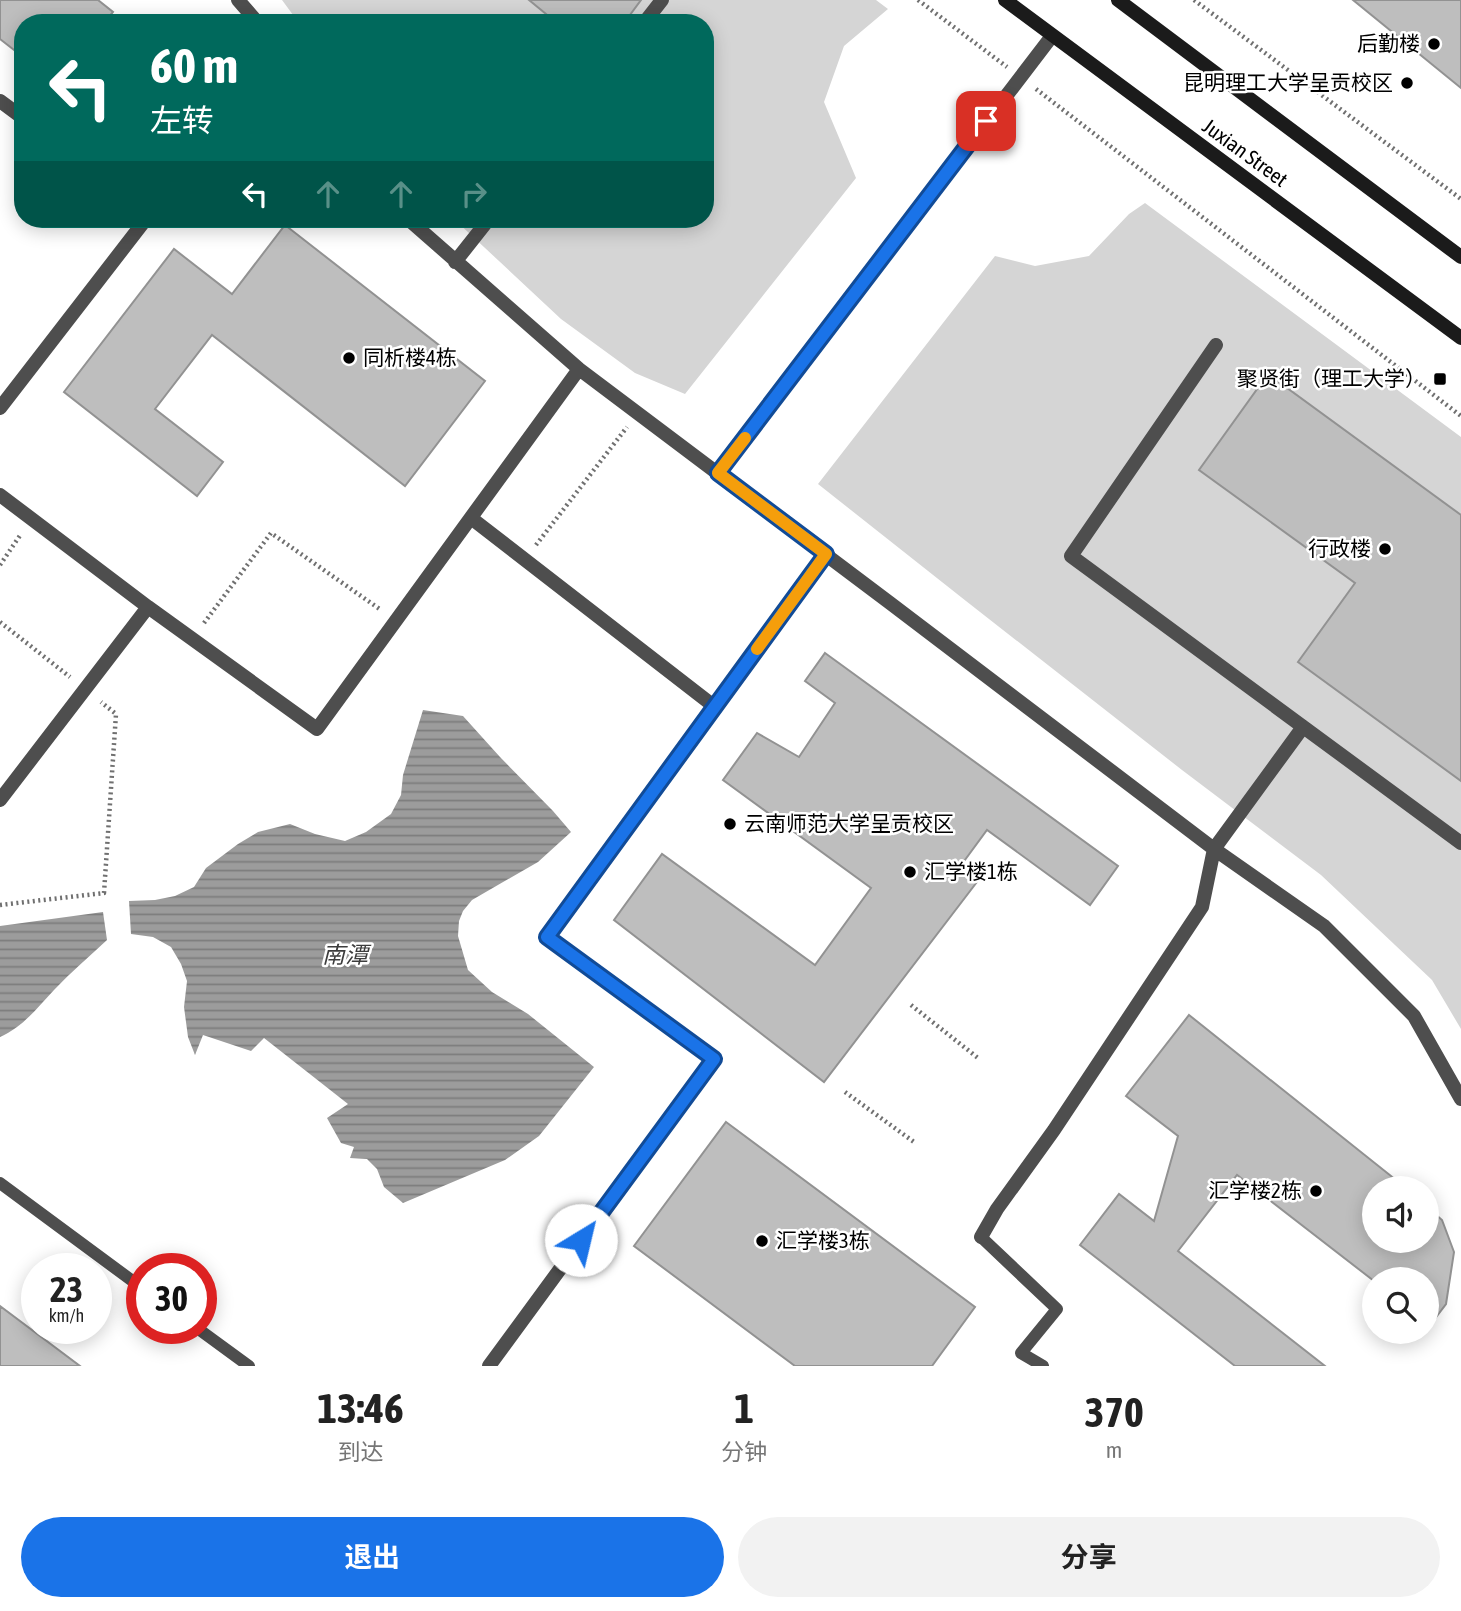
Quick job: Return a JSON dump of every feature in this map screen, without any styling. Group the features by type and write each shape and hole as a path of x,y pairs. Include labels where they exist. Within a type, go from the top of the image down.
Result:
{"main road":[{"name":"Juxian Street","path":"1005,0 1461,338"},
{"path":"1118,0 1461,257"}],"street":[{"path":"238,0 250,14"},
{"path":"651,14 662,0"},
{"path":"718,473 1052,36"},
{"path":"0,408 139,228"},
{"path":"418,228 579,369 1214,849 1324,926 1414,1016 1461,1099"},
{"path":"455,262 482,228"},
{"path":"1216,345 1071,556 1461,843"},
{"path":"0,495 317,729 579,369"},
{"path":"471,518 715,707"},
{"path":"489,1366 714,1059 547,937 826,554"},
{"path":"0,800 149,607"},
{"path":"981,1237 997,1209 1054,1130 1202,907 1214,849 1303,727"}],"lane":[{"path":"0,1183 126,1275"},
{"path":"981,1237 1057,1309 1021,1353 1043,1366"},
{"path":"217,1343 249,1366"}],"path":[{"path":"918,0 1461,416"},
{"path":"1194,0 1461,199"},
{"path":"525,560 638,413"},
{"path":"0,565 32,519"},
{"path":"192,639 271,533 396,621"},
{"path":"0,622 116,714 104,893 0,905"},
{"path":"911,1005 978,1058"},
{"path":"845,1092 914,1143"}],"shaded area":[{"path":"282,0 876,0 888,9 844,46 824,102 856,178 685,394 635,373 561,319 464,228 714,228 714,14 292,14"},
{"path":"1145,203 1461,437 1461,1029 1432,980 1321,875 1182,770 818,484 995,256 1035,266 1089,256 1129,214"}],"water":[{"name":"南潭","path":"423,710 463,716 571,832 538,862 472,900 459,921 458,936 468,970 492,992 528,1014 594,1067 539,1136 505,1160 403,1203 384,1187 377,1169 367,1159 350,1158 354,1147 341,1143 327,1118 348,1104 264,1038 251,1051 203,1035 195,1055 188,1037 184,1007 187,981 181,964 171,947 153,937 131,934 129,901 175,896 194,887 206,868 258,832 290,824 315,834 345,841 366,832 391,814 401,795 403,775"},
{"path":"103,912 107,940 23,1022 0,1037 0,926"}],"building":[{"path":"0,0 98,0 113,12 14,14 14,50 0,39"},
{"path":"529,0 641,0 631,14 546,14"},
{"name":"后勤楼","path":"1353,0 1461,0 1461,88"},
{"name":"同析楼4栋","path":"283,228 289,228 485,381 405,486 212,335 155,409 223,462 197,496 64,392 174,249 232,294"},
{"name":"行政楼","path":"1268,374 1461,515 1461,781 1298,662 1355,583 1199,470"},
{"name":"汇学楼1栋","path":"825,653 1118,866 1090,905 987,830 962,864 980,878 824,1082 614,920 662,854 815,965 871,888 723,780 757,733 799,757 835,703 805,681"},
{"name":"汇学楼2栋","path":"1189,1015 1391,1176 1362,1176 1362,1253 1439,1253 1439,1217 1442,1220 1454,1252 1446,1304 1439,1313 1439,1267 1362,1267 1362,1272 1237,1175 1178,1251 1325,1366 1235,1366 1080,1245 1119,1194 1154,1221 1178,1136 1126,1096"},
{"name":"汇学楼3栋","path":"726,1122 975,1307 932,1366 795,1366 634,1246"},
{"path":"0,1306 21,1322 21,1344 51,1344 80,1366 0,1366"}],"slow traffic":[{"path":"745,438 718,473 826,554 757,649"}],"place":[{"name":"后勤楼","path":"1434,44"},
{"name":"昆明理工大学呈贡校区","path":"1407,83"},
{"name":"同析楼4栋","path":"349,358"},
{"name":"聚贤街（理工大学）","path":"1440,379"},
{"name":"行政楼","path":"1385,549"},
{"name":"云南师范大学呈贡校区","path":"730,824"},
{"name":"汇学楼1栋","path":"910,872"},
{"name":"汇学楼2栋","path":"1316,1191"},
{"name":"汇学楼3栋","path":"762,1241"}],"route":[{"path":"581,1240 714,1059 547,937 826,554 718,473 986,121"}]}
